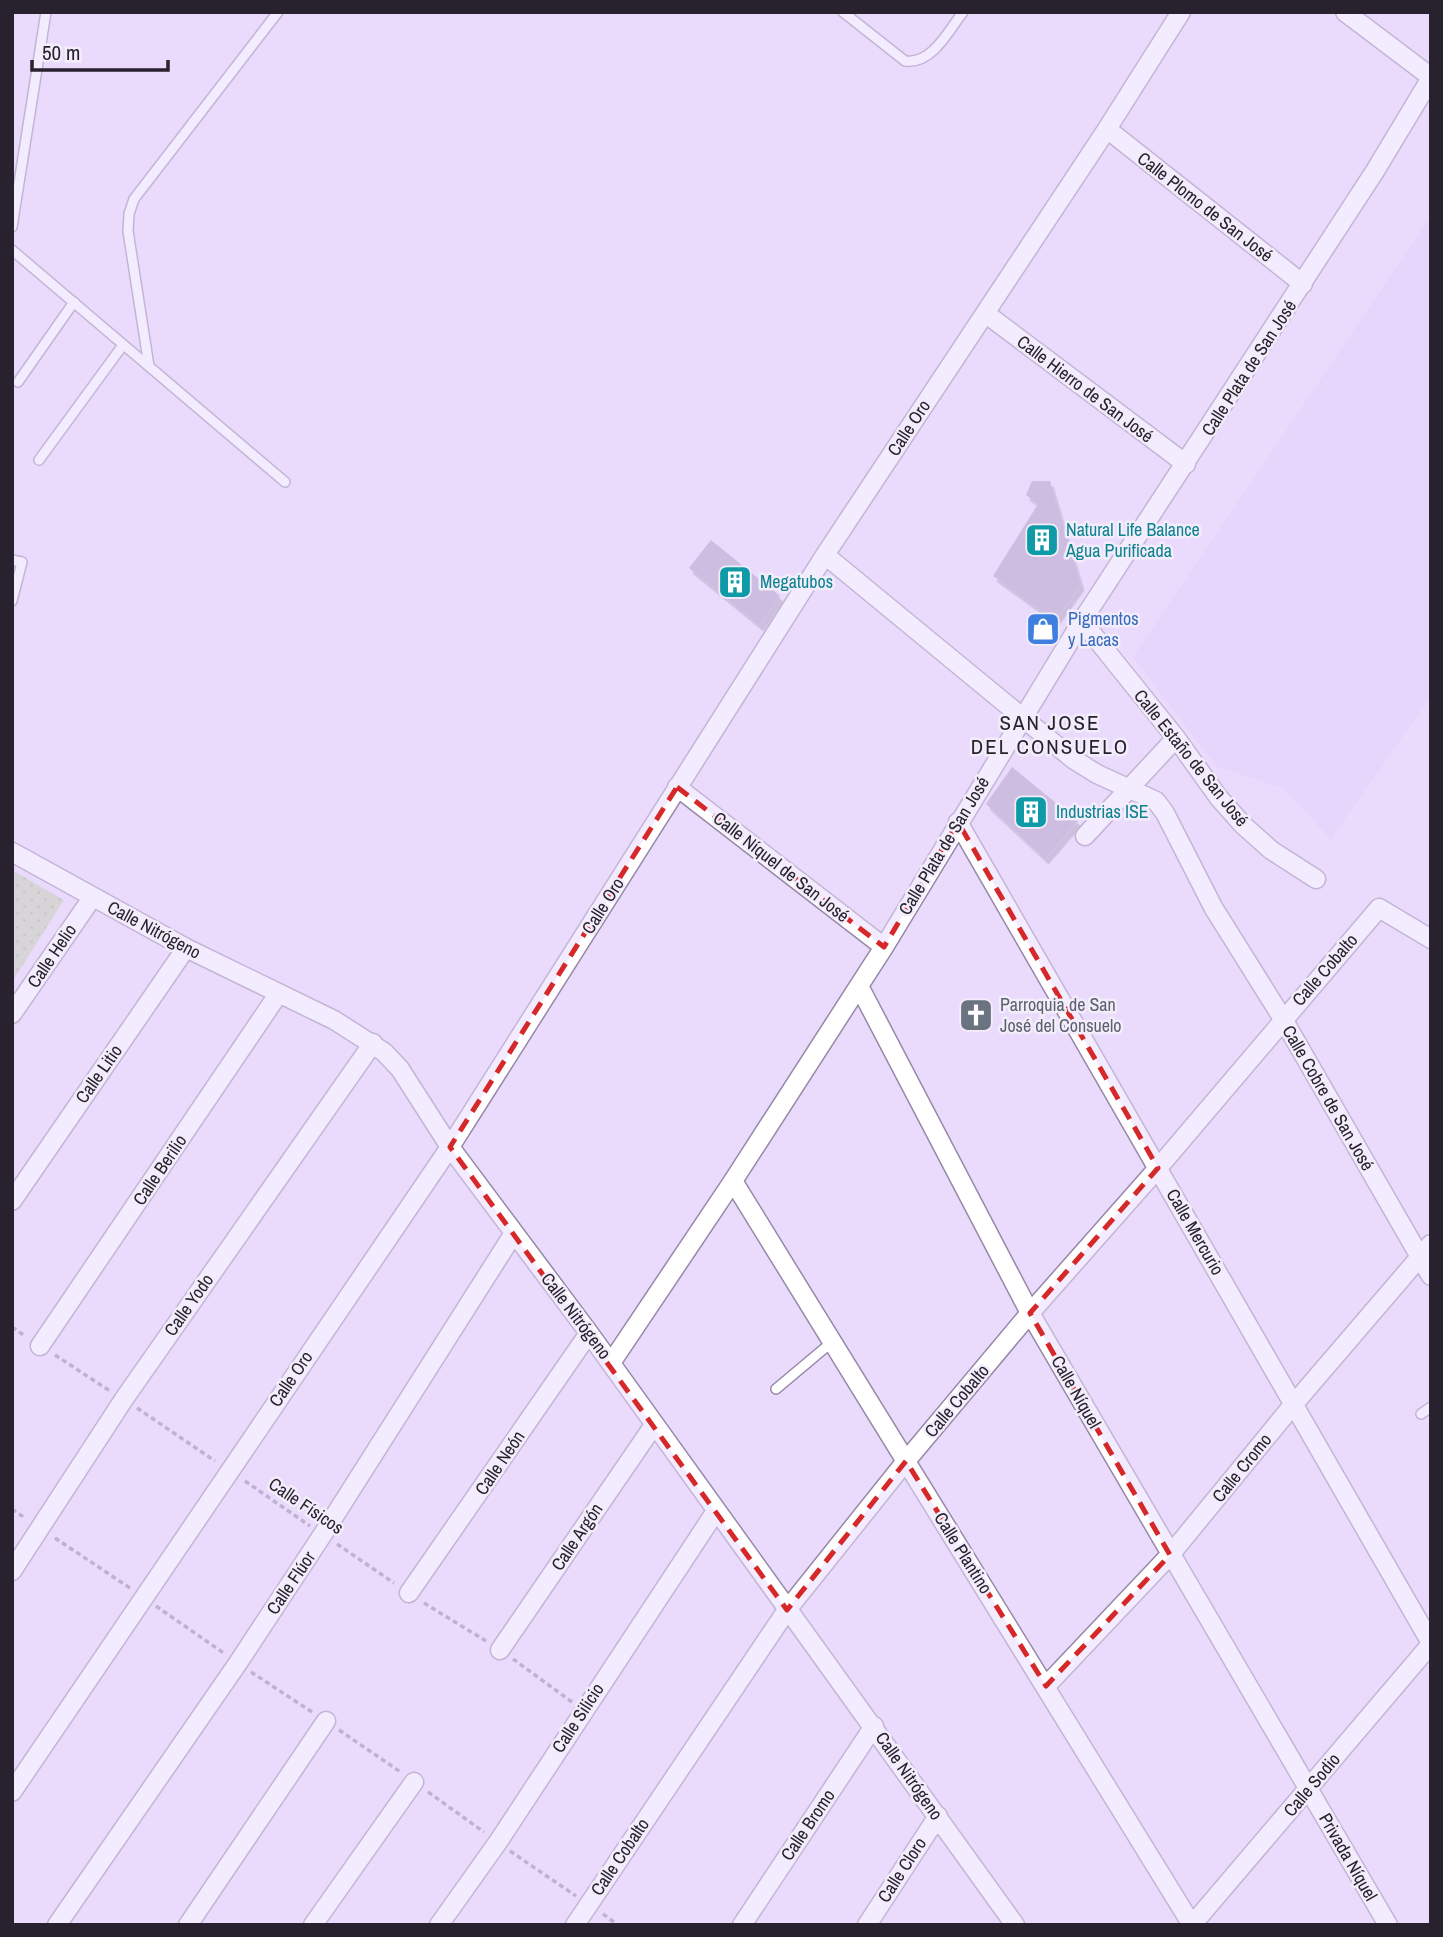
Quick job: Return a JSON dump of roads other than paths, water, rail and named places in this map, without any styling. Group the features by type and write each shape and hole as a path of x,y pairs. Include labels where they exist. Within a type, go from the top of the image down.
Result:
{"street":[{"name":"Calle Oro","path":"12,1792 450,1147 825,555 1107,129 1181,12"},
{"path":"1345,12 1431,77"},
{"name":"Calle Plata de San José","path":"611,1363 733,1181 884,947 1082,621 1376,171 1431,77"},
{"name":"Calle Plomo de San José","path":"1107,129 1303,284"},
{"name":"Calle Hierro de San José","path":"985,313 1186,464"},
{"name":"Calle Cobre de San José","path":"825,555 1073,759 1097,774 1156,802 1165,813 1213,907 1425,1251 1431,1276"},
{"name":"Calle Estaño de San José","path":"1082,621 1242,825 1271,850 1316,879"},
{"path":"1085,836 1176,738"},
{"name":"Calle Níquel de San José","path":"677,787 884,947"},
{"name":"Calle Mercurio","path":"958,822 1431,1643"},
{"name":"Calle Nitrógeno","path":"12,852 92,898 373,1043 400,1069 450,1147 611,1363 787,1610 874,1726 938,1816 1006,1921"},
{"name":"Calle Helio","path":"12,1014 92,898"},
{"name":"Calle Cobalto","path":"575,1925 787,1610 906,1461 1030,1313 1158,1168 1379,908 1431,939"},
{"name":"Calle Litio","path":"12,1201 187,948"},
{"name":"Calle Níquel","path":"859,986 1030,1313 1309,1790"},
{"name":"Calle Berilio","path":"40,1346 279,993"},
{"name":"Calle Yodo","path":"12,1571 124,1399 373,1043"},
{"name":"Calle Plantino","path":"733,1181 1192,1925"},
{"name":"Calle Flúor","path":"57,1925 238,1663 514,1233"},
{"name":"Calle Cromo","path":"1046,1686 1170,1555 1293,1405 1425,1251"},
{"name":"Calle Neón","path":"408,1593 589,1333"},
{"name":"Calle Argón","path":"500,1650 654,1425"},
{"name":"Calle Silicio","path":"439,1925 498,1842 716,1511"},
{"name":"Calle Sodio","path":"1192,1925 1431,1643"},
{"path":"188,1925 326,1721"},
{"name":"Calle Bromo","path":"742,1925 874,1726"},
{"path":"313,1925 414,1782"},
{"name":"Privada Níquel","path":"1309,1790 1388,1925"},
{"name":"Calle Cloro","path":"867,1925 938,1816"}],"lane":[{"path":"12,227 46,12"},
{"path":"149,366 128,231 129,214 134,199 278,12"},
{"path":"843,12 905,61 913,62 929,54 963,12"},
{"path":"12,250 285,482"},
{"path":"18,382 74,302"},
{"path":"39,460 123,345"},
{"path":"12,560 22,562 12,601"},
{"path":"776,1389 832,1342"},
{"path":"1421,1414 1431,1407"}],"place":[{"name":"Natural Life Balance Agua Purificada","path":"1042,540"},
{"name":"Megatubos","path":"735,582"},
{"name":"Pigmentos y Lacas","path":"1043,629"},
{"name":"Industrias ISE","path":"1031,812"},
{"name":"Parroquia de San José del Consuelo","path":"976,1015"}],"district":[{"name":"SAN JOSE DEL CONSUELO","path":"1050,735"}]}
